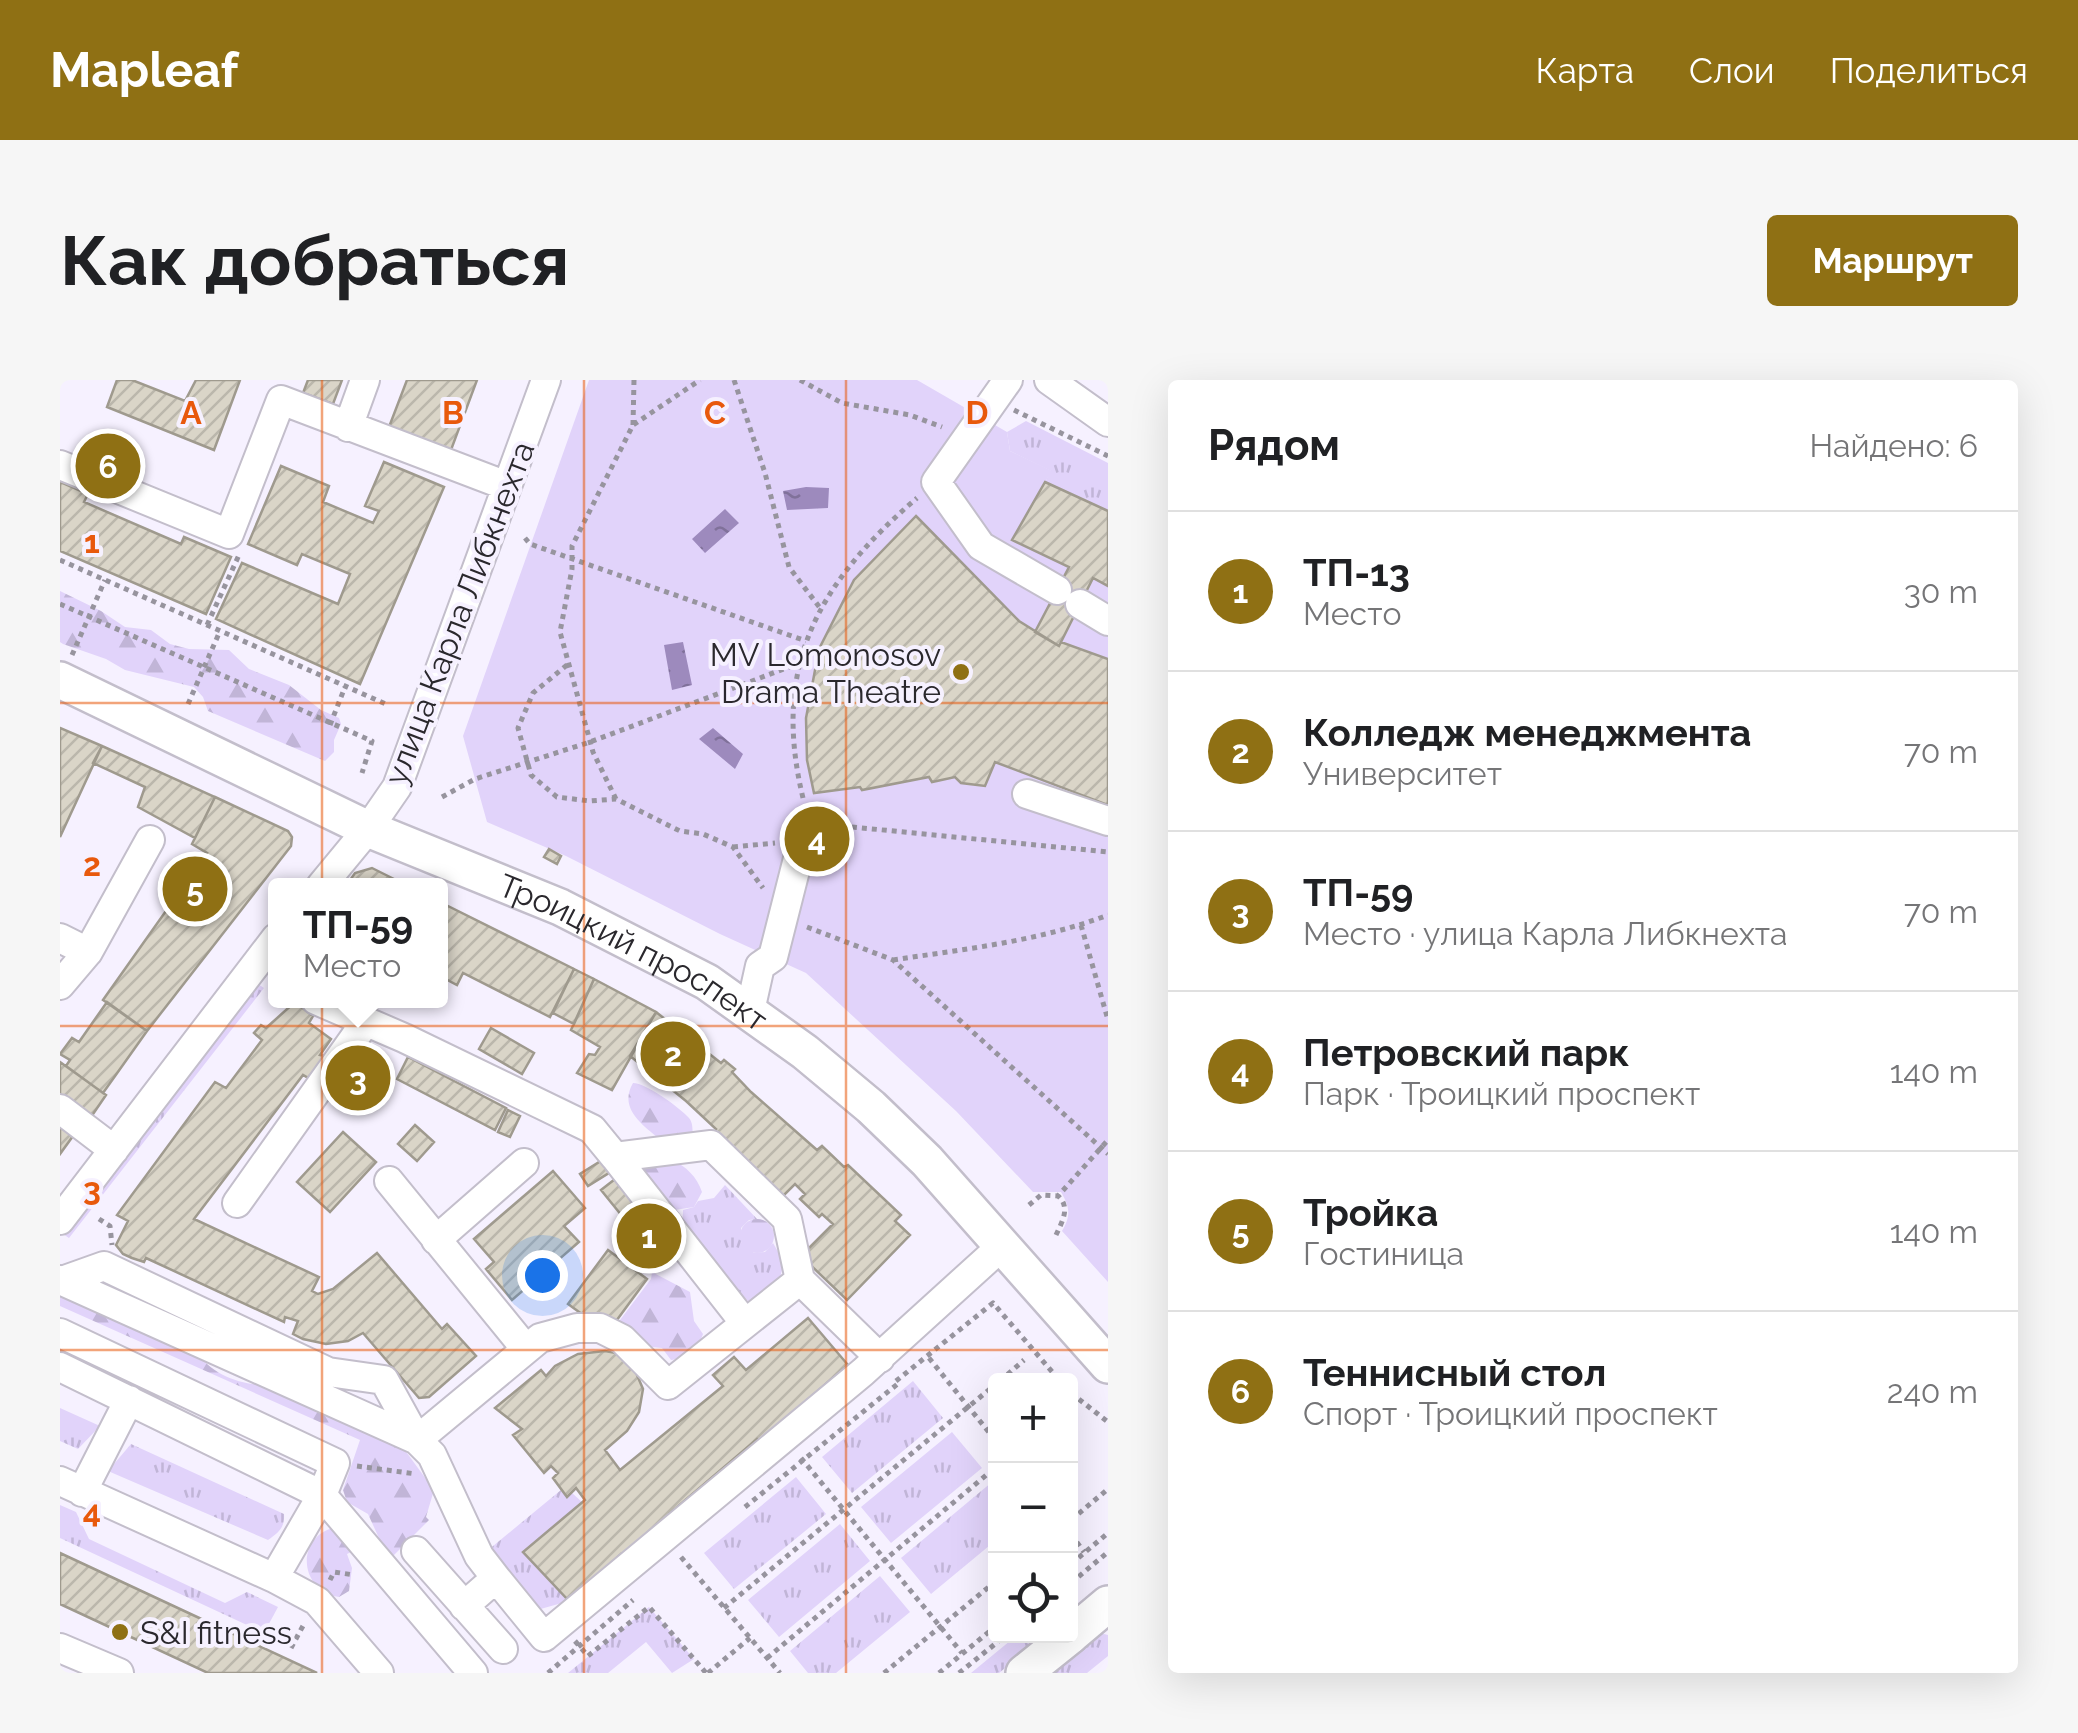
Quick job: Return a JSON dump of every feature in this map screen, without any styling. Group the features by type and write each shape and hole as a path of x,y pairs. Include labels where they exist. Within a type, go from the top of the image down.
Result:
{"main road":[{"name":"Троицкий проспект","path":"66,668 368,829 575,914 682,968 750,1011 871,1108 927,1161 1108,1365"},
{"path":"1078,1628 1108,1604"},
{"path":"1024,1673 1060,1643"}],"street":[{"path":"348,428 365,380"},
{"name":"улица Карла Либкнехта","path":"328,878 368,829 396,786 546,380"},
{"path":"1049,380 1108,422"},
{"path":"1001,389 936,482 981,546 1108,620"},
{"path":"60,465 229,534 281,400 507,486"},
{"path":"1027,794 1108,820"},
{"path":"750,1011 760,966 773,957 785,918 804,834"},
{"path":"60,985 88,952 150,840"},
{"path":"60,938 88,952"},
{"path":"60,1220 268,958"},
{"path":"334,1008 592,1129 744,1322"},
{"path":"237,1203 365,1022"},
{"path":"60,1109 114,1150"},
{"path":"614,1157 711,1145 787,1219 800,1280 880,1358"},
{"path":"436,1240 524,1163"},
{"path":"389,1181 526,1349"},
{"path":"61,1280 104,1266 328,1372 384,1380 418,1440 432,1455 479,1556 544,1637 880,1358 1003,1245"},
{"path":"61,1280 418,1440"},
{"path":"418,1440 540,1338 578,1328 600,1328 622,1339 668,1385 800,1280"},
{"path":"60,1333 335,1463 322,1495 274,1578"},
{"path":"60,1367 322,1495 473,1673"},
{"path":"129,1400 71,1486 318,1601 378,1673"},
{"path":"416,1550 503,1649"},
{"path":"464,1606 496,1578"},
{"path":"60,1648 119,1673"}],"path":[{"path":"634,380 634,426"},
{"path":"616,798 590,742 560,632 572,570 572,546 634,426 700,380"},
{"path":"734,380 765,473 789,568 820,609"},
{"path":"801,380 842,403 910,415 968,437"},
{"path":"1001,389 1108,456"},
{"path":"804,834 791,719 797,664 820,609 844,571 936,482"},
{"path":"206,625 242,550 229,534"},
{"path":"525,538 530,544 806,641"},
{"path":"60,560 388,705"},
{"path":"66,668 105,580"},
{"path":"60,604 372,741 362,772"},
{"path":"188,704 220,631"},
{"path":"567,664 533,693 518,728 531,775 557,796 590,801 616,798 680,831 702,834 734,847 788,841 804,834 1108,852"},
{"path":"442,797 476,779 590,742 797,664"},
{"path":"330,725 345,687"},
{"path":"734,847 785,918 893,960 1108,1154"},
{"path":"893,960 992,945 1080,925 1108,914"},
{"path":"1080,925 1108,1020"},
{"path":"1058,1196 1108,1140"},
{"path":"1028,1205 1041,1194 1058,1196 1065,1204 1065,1212 1056,1235"},
{"path":"880,1394 993,1303 1054,1373"},
{"path":"743,1509 987,1311"},
{"path":"929,1358 988,1431"},
{"path":"1009,1373 1024,1360"},
{"path":"724,1608 988,1390"},
{"path":"1078,1399 1108,1422"},
{"path":"783,1436 962,1654"},
{"path":"335,1463 443,1478"},
{"path":"767,1658 988,1474"},
{"path":"1078,1513 1108,1489"},
{"path":"1078,1557 1108,1533"},
{"path":"664,1536 780,1673"},
{"path":"1078,1544 1084,1552"},
{"path":"1078,1576 1108,1552"},
{"path":"884,1673 988,1588"},
{"path":"548,1673 638,1596"},
{"path":"571,1637 588,1656 648,1606 707,1673 750,1638"},
{"path":"240,1637 244,1629"},
{"path":"939,1673 988,1633"},
{"path":"959,1673 997,1643"}],"green space":[{"path":"589,380 917,380 1007,432 1010,451 1052,471 1045,482 1108,511 1108,1282 1062,1231 1068,1212 1061,1192 1033,1192 956,1111 806,973 566,856 487,822 463,736"},
{"path":"1026,421 1108,463 1108,512 1045,482 1051,471 1010,451 1007,432"},
{"path":"60,591 125,627 151,630 170,644 189,649 229,650 249,669 289,685 321,710 339,718 334,752 325,761 208,711 194,687 125,670 63,644"},
{"path":"255,982 264,988 69,1238 60,1232"},
{"path":"633,1083 654,1091 678,1108 690,1120 693,1134 662,1141 647,1129 631,1109 629,1092"},
{"path":"672,1160 682,1165 700,1187 702,1192 694,1207 668,1211 641,1169 645,1163"},
{"path":"725,1185 757,1219 749,1220 741,1228 741,1242 754,1253 765,1252 773,1243 784,1262 779,1282 752,1305 682,1233 683,1210 714,1198"},
{"path":"757,1219 769,1224 774,1236 769,1248 757,1253 745,1248 740,1236 745,1224"},
{"path":"652,1272 690,1292 694,1321 703,1334 694,1357 671,1360 662,1348 642,1346 614,1328 651,1279"},
{"path":"60,1285 198,1352 210,1366 228,1377 266,1384 400,1448 434,1490 426,1517 429,1520 389,1560 368,1514 347,1502 343,1490 360,1440 60,1306"},
{"path":"913,1381 943,1418 852,1493 822,1457"},
{"path":"60,1408 100,1426 78,1449 60,1441"},
{"path":"952,1432 982,1468 891,1543 861,1507"},
{"path":"131,1444 284,1514 282,1527 268,1540 108,1471"},
{"path":"796,1477 826,1514 734,1589 704,1553"},
{"path":"988,1485 988,1547 931,1594 901,1558"},
{"path":"561,1490 567,1497 572,1493 582,1502 523,1552 569,1601 537,1610 487,1551"},
{"path":"60,1505 76,1512 89,1539 225,1603 247,1592 278,1607 264,1633 60,1538"},
{"path":"840,1524 870,1561 779,1637 748,1600"},
{"path":"332,1528 355,1550 347,1554 352,1568 349,1591 339,1597 316,1585 307,1565 312,1543"},
{"path":"880,1576 910,1612 836,1673 808,1673 790,1651"},
{"path":"649,1607 694,1659 672,1673 646,1642 608,1673 568,1673"},
{"path":"1100,1633 1108,1635 1108,1656 1087,1673 1047,1673"},
{"path":"1007,1643 1035,1643 999,1673 971,1673"}],"water":[{"path":"829,488 828,508 787,510 783,491"},
{"path":"725,509 739,523 705,553 692,539"},
{"path":"683,642 692,685 672,690 664,645"},
{"path":"713,728 743,754 735,769 699,739"}],"building":[{"path":"117,380 132,380 185,401 196,380 240,380 214,450 107,407"},
{"path":"308,380 342,380 333,404 303,393"},
{"path":"407,380 477,380 451,450 389,427"},
{"path":"384,462 444,487 360,684 216,619 242,563 338,604 350,574 302,554 297,565 248,544 281,466 329,486 323,502 373,523 379,511 365,506"},
{"path":"60,482 88,494 84,502 181,544 184,537 231,557 206,614 60,551"},
{"path":"1045,482 1108,511 1108,586 1093,578 1059,646 1035,632 1069,567 1012,540"},
{"name":"MV Lomonosov Drama Theatre","path":"916,516 1019,621 1059,646 1061,642 1108,659 1108,805 995,762 985,786 961,783 955,777 932,782 929,777 862,790 860,787 814,793 807,760 806,718 819,649 854,580"},
{"path":"60,728 102,746 60,837"},
{"path":"102,746 215,797 195,838 138,807 145,787 93,763"},
{"path":"215,797 288,831 291,846 147,1031 103,1000 207,853 192,844"},
{"path":"549,849 561,856 557,864 544,857"},
{"path":"372,868 392,878 352,878"},
{"path":"448,906 574,969 550,1017 463,973 457,985 448,980"},
{"path":"574,969 594,979 574,1024 553,1013"},
{"path":"594,979 656,1012 612,1090 577,1073 589,1054 595,1055 600,1047 571,1030"},
{"path":"107,1002 147,1031 103,1093 66,1066 70,1060 60,1054 72,1038 79,1042"},
{"path":"288,1008 303,1008 313,1016 309,1023 331,1039 310,1079 303,1075 194,1219 319,1277 312,1291 318,1294 333,1289 377,1253 442,1329 447,1324 476,1356 429,1397 419,1398 363,1333 348,1341 326,1344 303,1339 293,1334 298,1321 285,1317 284,1322 146,1258 144,1262 123,1254 116,1245 128,1221 117,1215 215,1082 226,1088 262,1040 254,1033 261,1025 266,1028"},
{"path":"656,1012 721,1063 724,1060 735,1069 732,1072 751,1092 817,1150 822,1146 844,1167 848,1165 901,1215 895,1221 910,1235 847,1300 801,1256 833,1224 800,1199 805,1194 795,1184 783,1196 713,1132 716,1129 686,1101 630,1056"},
{"path":"491,1028 534,1053 522,1074 479,1049"},
{"path":"361,1053 381,1067 356,1103 336,1089"},
{"path":"408,1057 506,1108 495,1130 397,1079"},
{"path":"60,1062 106,1095 89,1120 60,1099"},
{"path":"508,1110 520,1116 510,1137 498,1132"},
{"path":"415,1125 434,1142 417,1161 398,1144"},
{"path":"60,1127 73,1136 60,1154"},
{"path":"343,1132 376,1162 330,1212 297,1182"},
{"path":"604,1159 612,1171 588,1186 580,1174"},
{"path":"553,1171 585,1208 564,1226 579,1242 512,1300 486,1269 494,1262 474,1239"},
{"path":"619,1176 650,1213 631,1227 601,1190"},
{"path":"650,1213 672,1240 648,1259 626,1232"},
{"path":"608,1250 647,1279 611,1328 593,1322 568,1304"},
{"path":"808,1318 848,1365 791,1414 798,1422 766,1450 757,1439 670,1513 678,1522 628,1562 621,1554 569,1601 523,1552 585,1500 576,1488 567,1497 553,1478 558,1473 551,1466 544,1473 513,1435 522,1429 495,1408 541,1370 546,1376 555,1366 578,1354 616,1353 631,1361 643,1389 639,1412 627,1431 605,1450 620,1470 723,1386 713,1375 734,1357 746,1370"},
{"path":"60,1553 317,1673 208,1673 60,1604"}],"place":[{"name":"Теннисный стол","path":"108,466"},
{"name":"MV Lomonosov Drama Theatre","path":"961,672"},
{"name":"Петровский парк","path":"817,839"},
{"name":"Тройка","path":"195,889"},
{"name":"Колледж менеджмента","path":"673,1054"},
{"name":"ТП-59","path":"358,1078"},
{"name":"ТП-13","path":"649,1236"},
{"name":"S&I fitness","path":"120,1632"}]}
